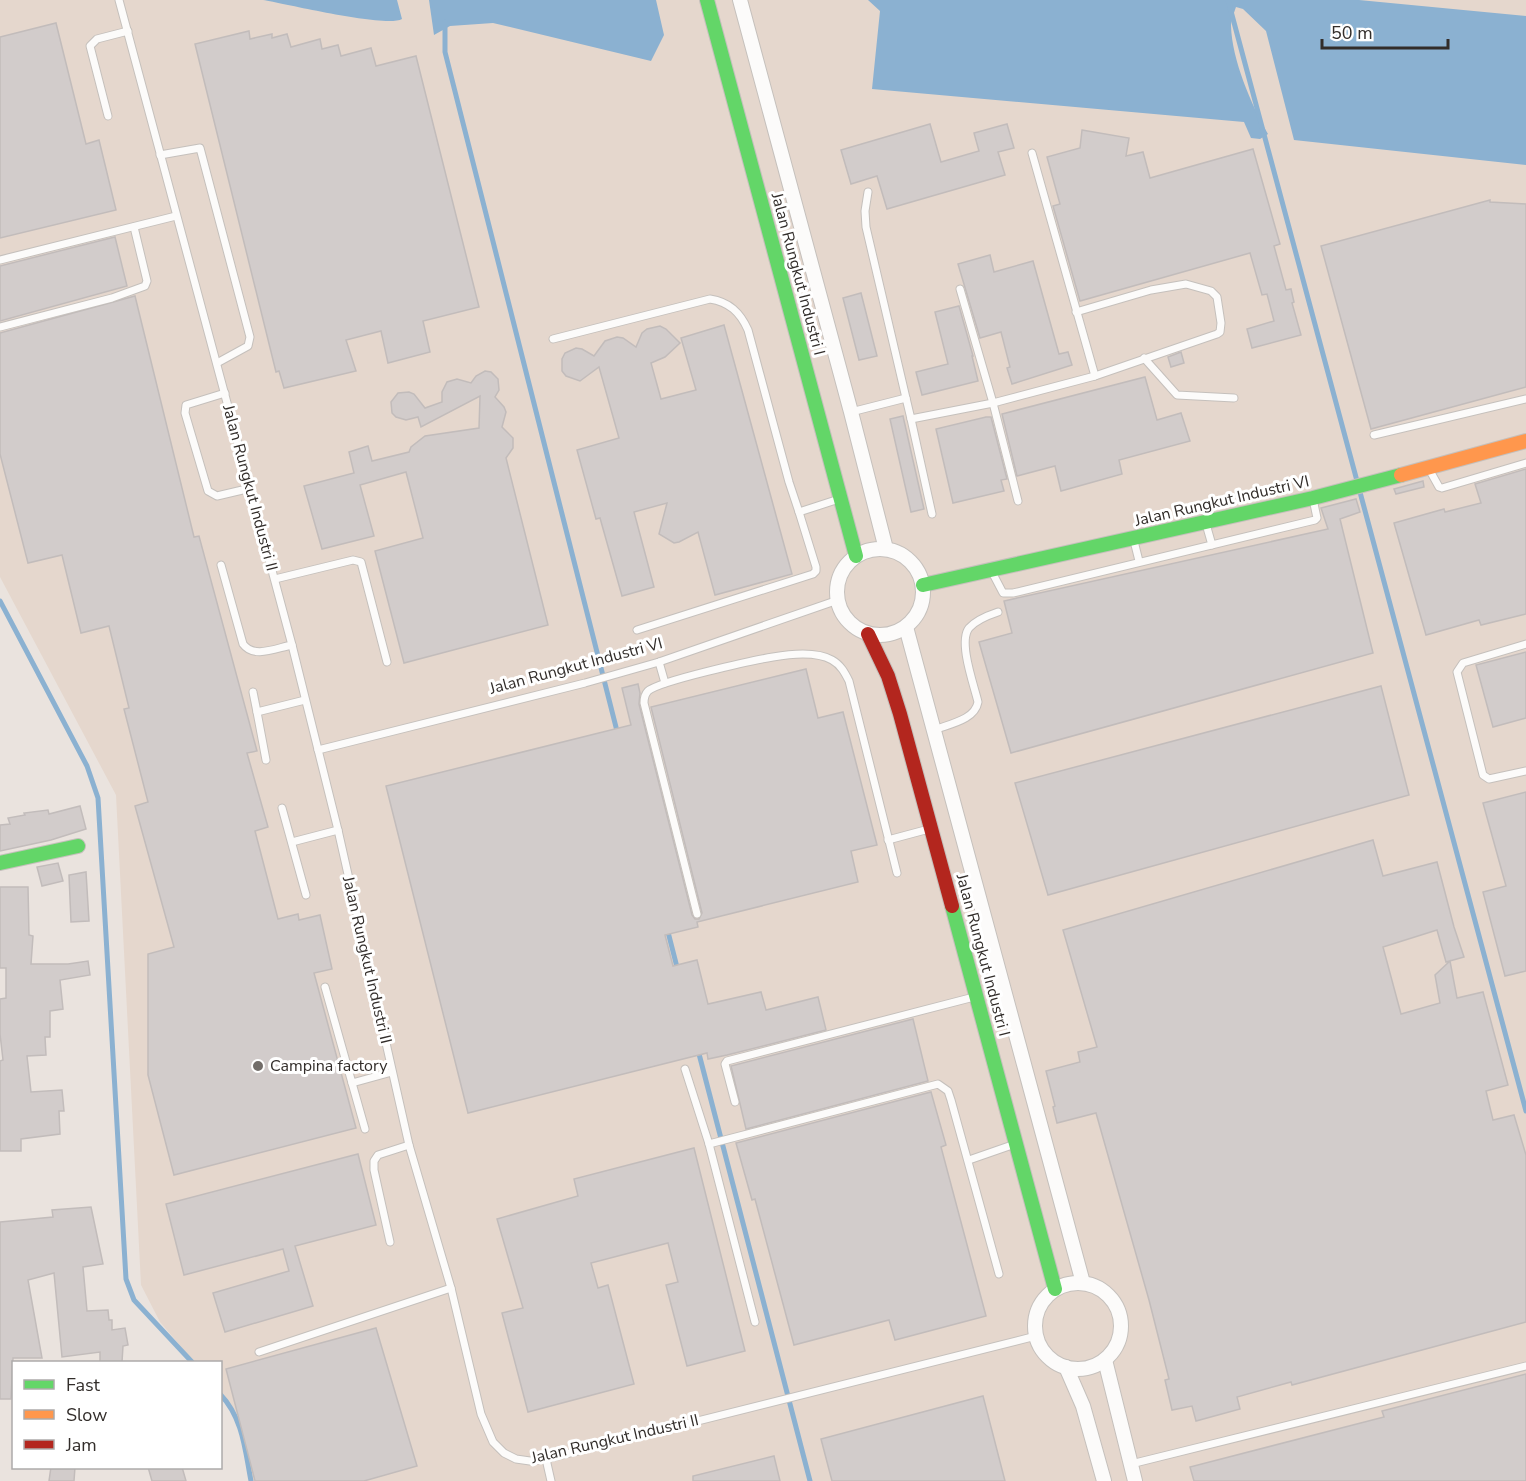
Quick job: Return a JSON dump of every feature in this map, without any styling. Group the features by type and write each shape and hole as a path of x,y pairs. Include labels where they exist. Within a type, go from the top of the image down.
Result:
{"street":[{"name":"Jalan Rungkut Industri I","path":"707,0 856,556"},
{"name":"Jalan Rungkut Industri I","path":"740,0 886,549"},
{"name":"Jalan Rungkut Industri VI","path":"923,585 1313,498 1526,441"},
{"path":"886,549 899,553 919,572 923,585 923,601 917,615 906,627 895,633 881,636 868,634 854,627 844,615 838,600 837,588 840,575 856,556 870,550 886,549"},
{"name":"Jalan Rungkut Industri I","path":"906,627 1083,1283"},
{"name":"Jalan Rungkut Industri I","path":"868,634 888,676 900,714 1055,1289"},
{"path":"0,863 78,846"},
{"path":"1068,1283 1083,1283 1099,1288 1112,1299 1120,1314 1121,1331 1116,1347 1105,1360 1093,1367 1080,1369 1066,1367 1052,1360 1042,1349 1036,1336 1035,1322 1038,1309 1055,1289 1068,1283"},
{"path":"1105,1360 1135,1481"},
{"path":"1066,1367 1083,1406 1104,1481"}],"lane":[{"name":"Jalan Rungkut Industri II","path":"119,0 292,645 338,830 409,1145 451,1288 481,1414 493,1442 504,1453 516,1460 546,1459 1036,1336"},
{"path":"108,116 90,46 97,39 128,31"},
{"path":"160,155 200,148 250,337 248,346 217,363"},
{"path":"1032,153 1095,376"},
{"path":"868,192 865,211 866,227 932,514"},
{"path":"0,260 176,216"},
{"path":"0,327 141,289 147,281 134,227"},
{"path":"911,419 993,403 1095,376 1217,334 1220,332 1221,323 1217,297 1211,291 1186,284 1151,290 1077,312"},
{"path":"960,289 1018,501"},
{"path":"553,339 710,298 722,301 736,309 748,330 816,572 637,630"},
{"path":"1144,358 1177,395 1234,398"},
{"path":"225,393 186,405 185,413 208,491 217,496 250,488"},
{"path":"851,412 906,398"},
{"path":"1374,435 1526,399"},
{"path":"1429,468 1439,487 1442,488 1526,463"},
{"path":"991,570 1003,593 1013,593 1315,520 1313,498"},
{"path":"799,512 842,499"},
{"path":"1206,522 1212,545"},
{"path":"1134,538 1139,561"},
{"path":"274,579 353,560 362,562 387,662"},
{"path":"221,565 243,644 247,650 254,653 292,645"},
{"name":"Jalan Rungkut Industri VI","path":"318,750 585,683 659,662 838,600"},
{"path":"934,730 971,715 976,710 978,702 965,642 968,630 976,622 998,612"},
{"path":"1526,645 1463,663 1458,672 1483,775 1489,779 1526,771"},
{"path":"697,914 644,704 645,695 649,690 665,683 773,657 813,655 834,661 843,670 849,681 897,873"},
{"path":"659,662 665,683"},
{"path":"253,693 266,760"},
{"path":"257,711 305,700"},
{"path":"282,808 306,895"},
{"path":"888,840 931,829"},
{"path":"292,842 338,830"},
{"path":"325,987 365,1129"},
{"path":"735,1102 725,1065 727,1061 977,997"},
{"path":"685,1070 711,1143 755,1322"},
{"path":"352,1083 392,1072"},
{"path":"711,1143 938,1084 948,1091 969,1160 999,1275"},
{"path":"969,1160 1016,1144"},
{"path":"390,1242 374,1161 378,1155 409,1145"},
{"path":"259,1353 451,1288"},
{"path":"1131,1464 1526,1366"},
{"path":"546,1459 551,1481"}],"shaded area":[{"path":"0,0 1526,0 1526,1481 250,1481 236,1414 222,1396 222,1361 193,1361 160,1322 141,1285 116,795 0,577"}],"water":[{"path":"263,0 397,0 402,19 392,21 357,18"},
{"path":"429,0 656,0 664,35 651,61 493,23 450,26 434,35"},
{"path":"868,0 1359,0 1526,16 1526,165 1294,140 1266,31 1243,9 1236,7 1231,24 1232,39 1243,82 1268,134 1260,139 1251,138 1244,122 872,89 880,11"}],"building":[{"path":"56,23 86,144 99,140 116,210 0,238 0,37"},
{"path":"249,31 250,39 272,34 272,38 287,34 291,47 320,39 322,49 338,45 341,56 371,48 376,66 416,56 479,307 423,321 430,352 388,363 381,331 346,340 356,371 284,388 279,371 276,372 195,44"},
{"path":"930,124 941,162 979,151 974,133 1007,124 1014,148 998,152 1005,175 887,209 877,176 851,184 841,150"},
{"path":"1082,130 1129,138 1126,156 1143,152 1150,178 1253,149 1280,244 1274,246 1286,290 1291,289 1294,302 1292,303 1301,335 1252,348 1247,329 1274,321 1267,294 1262,295 1250,253 1080,301 1053,206 1060,204 1047,157 1080,148"},
{"path":"1490,200 1490,202 1526,204 1526,387 1371,429 1321,246"},
{"path":"115,237 127,286 0,321 0,266"},
{"path":"990,255 994,272 1033,261 1059,354 1068,352 1072,365 1012,384 1001,332 980,338 958,264"},
{"path":"861,293 877,356 859,360 843,298"},
{"path":"135,296 194,537 199,536 257,751 247,753 268,827 255,831 278,919 298,914 299,920 320,915 332,969 314,973 356,1128 174,1175 148,1075 148,954 174,947 135,806 148,802 124,709 129,708 109,626 81,633 62,555 28,563 0,454 0,333"},
{"path":"959,306 978,381 922,395 916,372 948,364 935,312"},
{"path":"724,325 792,574 715,595 698,532 674,543 659,534 667,503 634,512 654,587 622,596 600,518 596,519 577,450 619,438 599,367 580,381 566,376 562,371 562,359 565,353 576,348 594,356 605,341 617,337 623,338 636,347 642,333 647,329 660,326 680,343 665,357 651,363 661,399 696,390 681,338"},
{"path":"1181,352 1184,363 1171,367 1168,357"},
{"path":"485,371 491,372 498,379 499,390 495,397 506,412 502,427 513,438 513,448 506,458 548,625 404,663 375,551 423,538 406,472 360,485 374,536 322,549 304,486 354,473 349,452 368,446 372,461 409,452 411,447 425,436 479,428 480,396 421,427 418,417 406,420 396,417 392,413 391,402 398,393 409,392 414,394 425,408 442,402 442,392 447,382 457,379 471,383 476,376"},
{"path":"1145,377 1157,420 1181,413 1190,441 1119,460 1122,474 1061,491 1055,466 1017,476 1002,414"},
{"path":"903,416 924,509 911,512 890,419"},
{"path":"991,417 1007,479 1001,480 1004,491 953,503 936,429"},
{"path":"1526,469 1526,614 1481,625 1479,620 1426,635 1394,523 1444,509 1445,512 1481,503 1475,484"},
{"path":"1423,481 1424,487 1396,494 1394,489"},
{"path":"1356,499 1360,512 1340,519 1373,653 1011,753 979,642 1012,633 1004,601 1328,529 1321,508"},
{"path":"1526,652 1526,718 1493,727 1476,665"},
{"path":"806,669 818,718 843,712 877,845 851,851 858,882 697,922 698,927 665,935 673,966 697,960 708,1004 761,992 766,1010 818,997 826,1030 708,1059 707,1053 468,1113 386,786 631,725 622,688 638,684 639,704 692,915 695,919 699,919 702,913 651,707"},
{"path":"1381,686 1409,795 1048,895 1015,783"},
{"path":"1526,792 1526,971 1505,976 1483,892 1506,886 1483,803"},
{"path":"80,806 86,829 51,840 0,851 0,825 10,824 8,818 48,810 49,814"},
{"path":"1373,840 1383,876 1437,862 1464,957 1446,962 1437,930 1383,947 1401,1014 1440,1003 1435,975 1450,961 1457,998 1483,992 1508,1085 1486,1091 1493,1120 1514,1115 1526,1155 1526,1322 1292,1385 1291,1382 1237,1397 1240,1409 1196,1421 1192,1406 1172,1410 1165,1380 1169,1379 1149,1300 1096,1113 1057,1123 1046,1071 1080,1062 1078,1052 1097,1047 1063,930"},
{"path":"58,863 63,881 42,886 37,867"},
{"path":"86,872 89,921 71,922 69,875"},
{"path":"0,887 28,887 29,935 33,936 31,964 68,964 88,961 90,975 60,980 63,1009 50,1011 50,1037 45,1037 46,1055 27,1056 31,1092 62,1090 64,1111 59,1111 60,1134 21,1139 21,1151 0,1151 0,1061 3,1060 0,999 6,998 6,968 0,968"},
{"path":"913,1019 928,1081 746,1129 731,1066"},
{"path":"931,1092 946,1145 941,1147 986,1316 895,1340 889,1320 794,1345 755,1199 752,1200 736,1143"},
{"path":"694,1148 745,1351 687,1366 666,1285 678,1282 668,1243 591,1263 598,1288 608,1285 634,1384 528,1412 502,1313 523,1308 497,1219 578,1196 574,1179"},
{"path":"358,1154 376,1225 295,1246 313,1306 225,1332 213,1293 289,1271 283,1249 184,1275 166,1204"},
{"path":"91,1207 103,1264 83,1267 87,1311 108,1310 109,1320 112,1320 112,1330 125,1328 128,1345 123,1346 122,1361 100,1361 100,1352 62,1357 54,1273 28,1280 42,1358 13,1358 11,1399 0,1399 0,1222 53,1217 52,1210"},
{"path":"376,1328 417,1466 364,1481 255,1481 226,1369"},
{"path":"1526,1374 1526,1481 1194,1481 1190,1467 1384,1417 1382,1411"},
{"path":"983,1396 1005,1481 832,1481 821,1439"},
{"path":"774,1456 780,1481 693,1481 693,1476"},
{"path":"51,1469 75,1469 74,1481 49,1481"},
{"path":"149,1469 183,1469 186,1481 152,1481"}],"waterway":[{"path":"1228,0 1526,1111"},
{"path":"445,22 445,52 618,735"},
{"path":"0,601 87,766 98,798 126,1279 134,1300 191,1361"},
{"path":"667,928 678,971"},
{"path":"698,1050 810,1481"},
{"path":"222,1396 234,1413 238,1424 245,1446 251,1481"}],"traffic: fast":[{"path":"707,0 856,556"},
{"path":"923,585 1313,498 1401,475"},
{"path":"0,863 78,846"},
{"path":"952,906 1055,1289"}],"traffic: slow":[{"path":"1401,475 1526,441"}],"traffic: jam":[{"path":"868,634 888,676 900,714 952,906"}],"place":[{"name":"Campina factory","path":"258,1066"}]}
